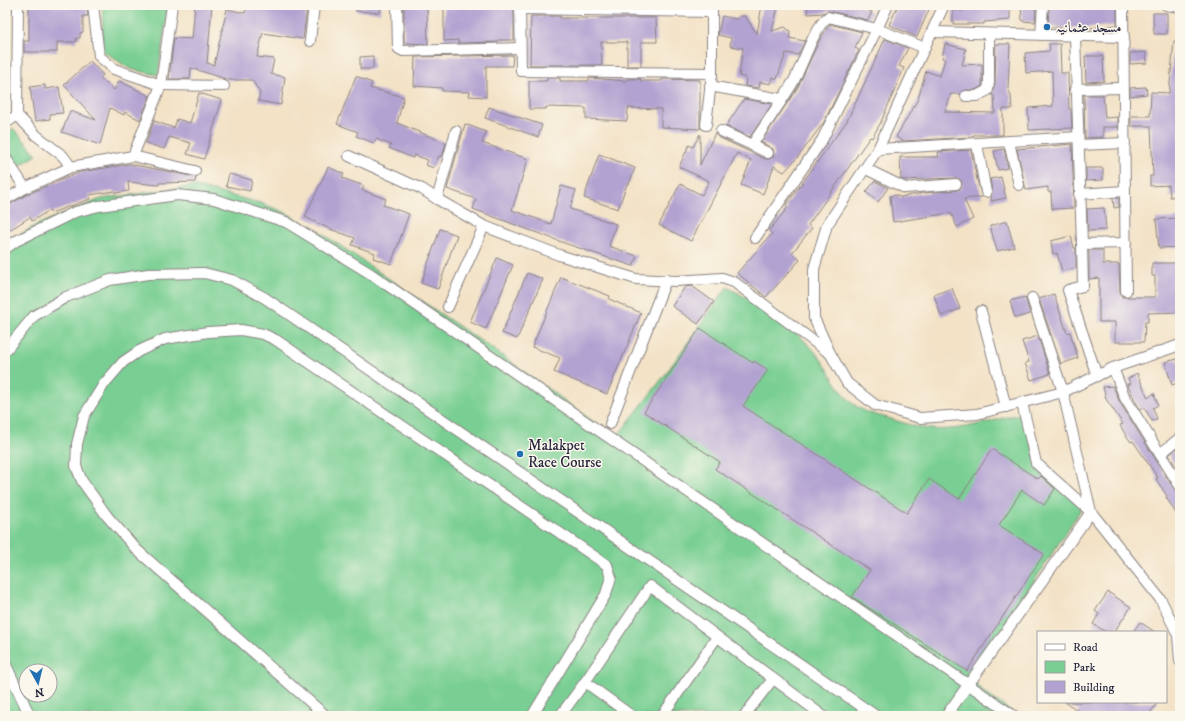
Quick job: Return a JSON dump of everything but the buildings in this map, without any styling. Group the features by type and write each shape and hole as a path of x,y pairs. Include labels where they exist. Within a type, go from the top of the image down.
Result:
{"street":[{"path":"18,5 17,115 37,136 63,156 71,167"},
{"path":"93,5 99,56 114,69 160,85 224,86"},
{"path":"133,156 160,85 172,5"},
{"path":"310,41 314,5"},
{"path":"396,5 398,48 403,52 520,48"},
{"path":"755,238 822,140 888,5"},
{"path":"944,5 878,149 827,225 814,269 814,318 830,353 847,383 875,405 920,418 977,414 1063,392 1112,368 1180,345"},
{"path":"1041,35 1043,5"},
{"path":"1123,5 1124,37 1122,88 1125,143 1126,291"},
{"path":"1166,5 1180,7"},
{"path":"706,125 712,73 712,9 520,7 521,72 712,73"},
{"path":"752,145 793,83 823,20 828,17 877,29 925,48"},
{"path":"932,32 1124,37"},
{"path":"966,96 977,96 988,90 989,34"},
{"path":"1075,36 1075,89 1083,286 1068,290 1097,376"},
{"path":"710,86 781,99"},
{"path":"1075,89 1122,88"},
{"path":"5,124 17,115"},
{"path":"437,199 456,131"},
{"path":"721,131 768,153"},
{"path":"878,149 1009,142 1078,141 1125,143"},
{"path":"1009,142 1020,185"},
{"path":"976,144 986,192"},
{"path":"5,200 25,188 71,167 133,156 195,171"},
{"path":"349,156 422,189 484,226 559,256 636,279 666,280 722,278 734,282 830,353"},
{"path":"5,157 25,188"},
{"path":"866,169 905,188 956,184"},
{"path":"1079,194 1125,191"},
{"path":"5,249 16,241 74,212 99,206 178,195 214,200 286,222 371,274 1014,716"},
{"path":"448,307 484,226"},
{"path":"1082,244 1126,243"},
{"path":"5,351 34,316 66,297 110,280 148,274 204,273 232,280 265,298 876,716"},
{"path":"610,424 666,280"},
{"path":"946,716 1091,512 1063,392 1032,298"},
{"path":"982,311 1006,407"},
{"path":"326,716 137,550 107,516 82,481 76,466 77,444 84,416 104,384 123,362 139,351 166,339 208,332 241,330 263,334 276,340 607,565 611,577 606,594 532,716"},
{"path":"1112,368 1126,398 1180,486"},
{"path":"1022,403 1036,463 1091,512 1162,600 1178,635 1180,661"},
{"path":"1160,454 1178,443"},
{"path":"560,716 585,682 650,586 823,716"},
{"path":"662,716 717,637"},
{"path":"5,663 30,716"},
{"path":"744,716 773,679"},
{"path":"585,682 632,716"}],"green space":[{"path":"103,5 168,6 158,75 130,69 102,50"},
{"path":"13,128 37,155 17,167 5,148 5,137"},
{"name":"Malakpet Race Course","path":"193,186 260,203 284,212 314,228 497,352 616,438 665,375 727,287 763,308 798,335 817,354 846,397 859,408 867,412 923,428 936,429 961,428 1024,413 1038,470 1083,506 971,678 982,691 1018,716 5,716 5,244 36,225 101,199"}],"place":[{"name":"مسجد عثمانیہ","path":"1047,27"},
{"name":"Malakpet Race Course","path":"520,454"}]}
